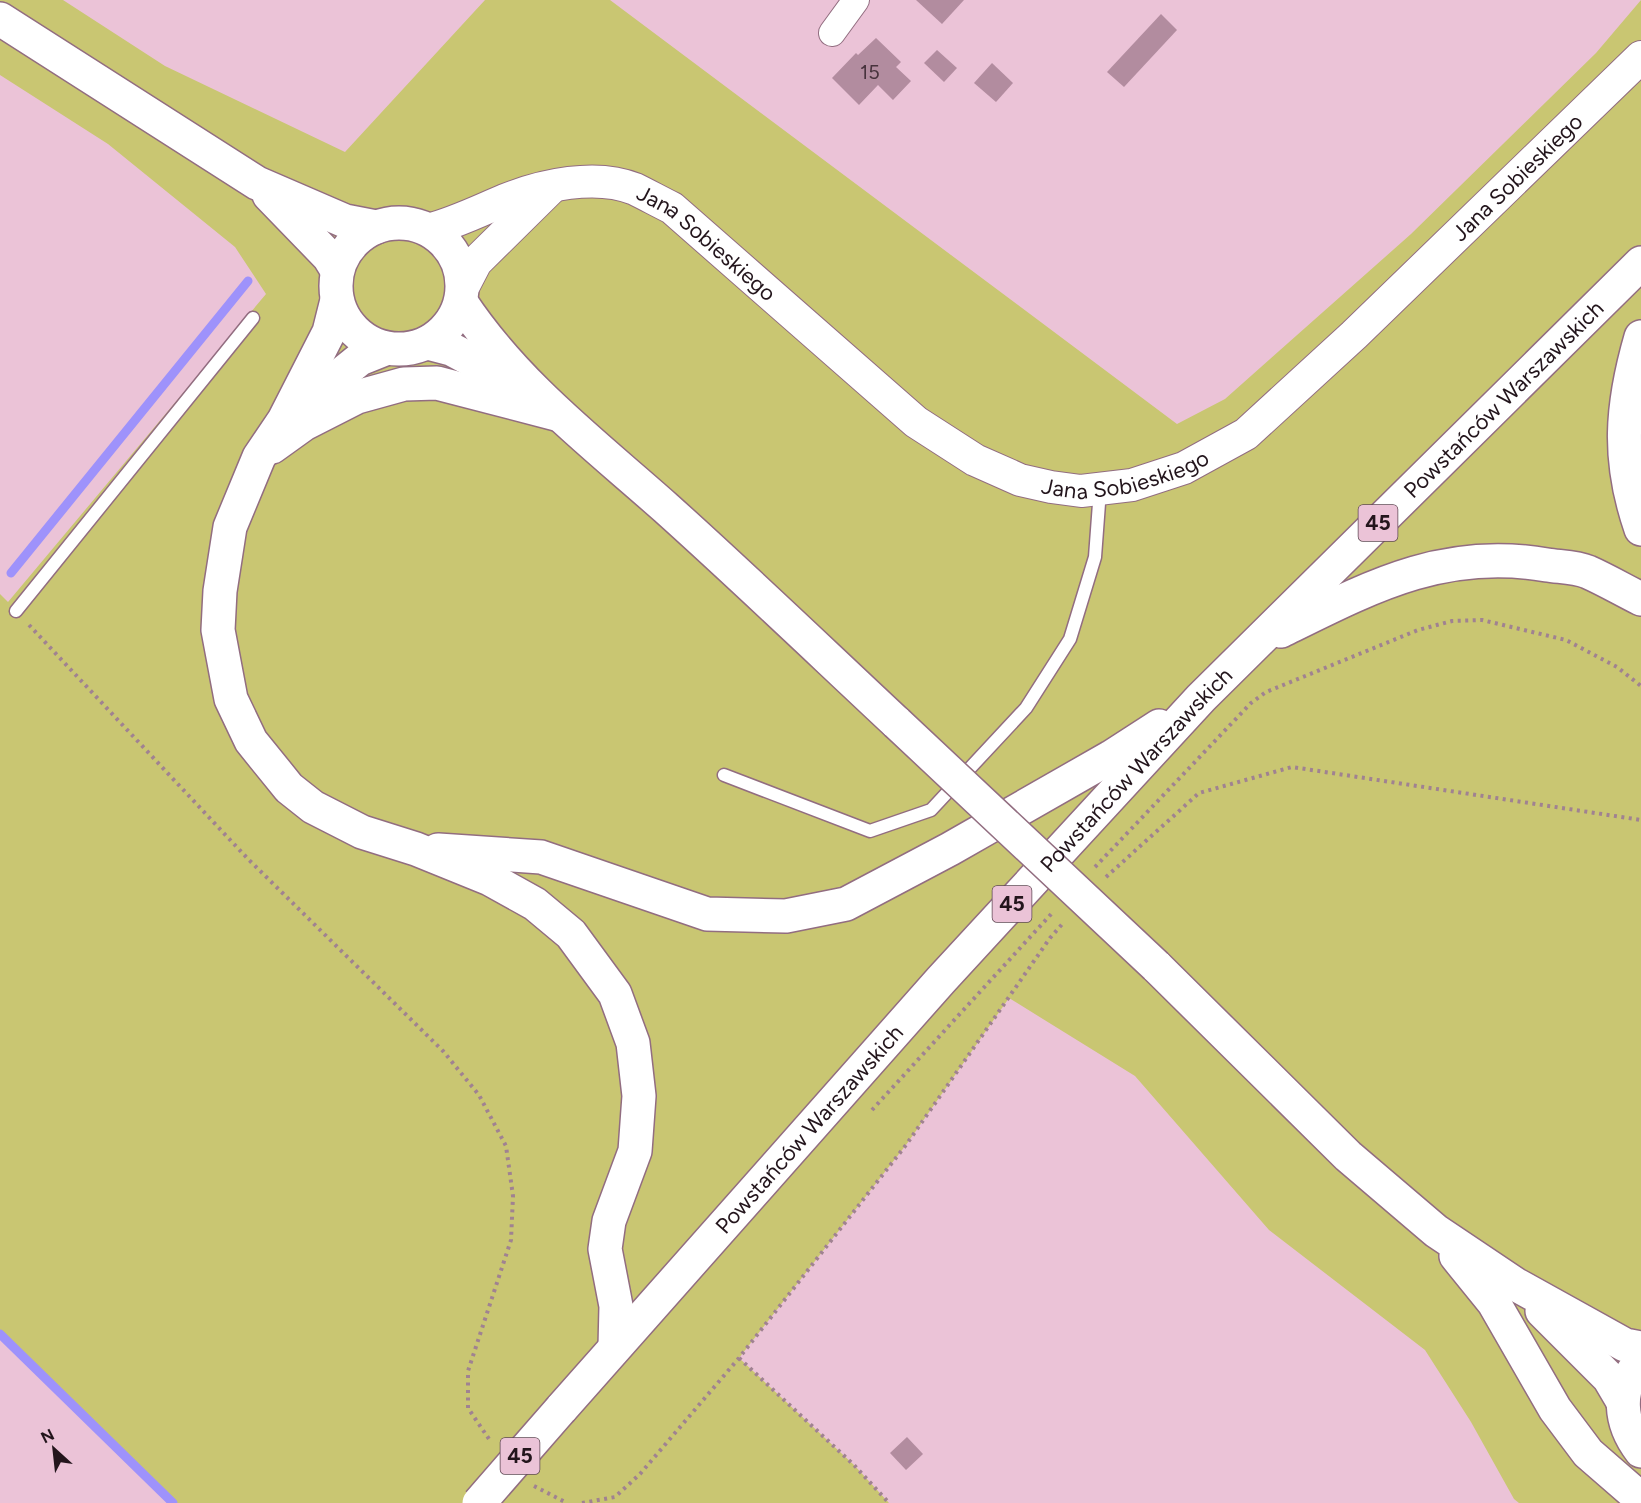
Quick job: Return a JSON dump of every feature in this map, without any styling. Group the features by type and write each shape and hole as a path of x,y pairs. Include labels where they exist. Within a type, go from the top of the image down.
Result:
{"main road":[{"path":"0,19 257,183 345,221 376,227"},
{"path":"257,183 329,257 349,326 365,341 385,349 407,350 428,343 446,330 462,295"},
{"path":"615,1347 616,1306 604,1249 609,1221 635,1152 639,1096 633,1043 615,994 571,934 535,904 490,879 416,849 362,832 314,807 283,781 251,741 239,721 229,690 218,630 220,591 230,526 259,457 284,420 329,332 345,252 359,237 376,227 396,223 428,230 446,243 455,256 462,295 475,324 548,404 667,509 1156,966 1348,1156 1436,1231 1515,1284 1625,1345 1641,1348"},
{"name":"Powstańców Warszawskich","path":"479,1503 942,980 1202,698 1641,263"},
{"path":"1641,337 1629,376 1623,414 1630,494 1641,529"},
{"path":"428,343 451,349 548,404"},
{"path":"284,420 360,359 385,349"},
{"path":"259,457 304,424 357,398 404,384 437,383 548,404"},
{"path":"1256,644 1355,593 1389,579 1445,564 1517,560 1575,569 1586,572 1641,599"},
{"path":"416,849 541,857 707,914 786,916 846,904 950,849 1111,758 1202,698"},
{"path":"1436,1231 1494,1303 1562,1418 1588,1453 1641,1499"},
{"path":"1515,1284 1609,1378 1622,1400"},
{"path":"1641,1362 1628,1380 1622,1400 1623,1419 1630,1437 1641,1451"}],"street":[{"path":"832,33 855,0"},
{"name":"Jana Sobieskiego","path":"428,230 450,225 508,199 553,186 595,181 633,188 672,208 916,422 947,443 1020,480 1082,491 1100,489 1159,478 1184,468 1246,434 1363,326 1641,57"},
{"path":"462,295 476,262 553,186"}],"lane":[{"path":"16,611 253,318"},
{"path":"724,775 870,831 931,810 1026,708 1070,639 1095,557 1100,489"}],"path":[{"path":"16,611 248,859 443,1051 479,1095 506,1146 513,1196 511,1240 468,1371 468,1408 494,1445"},
{"path":"1093,870 1251,703 1266,692 1418,630 1452,621 1482,620 1537,631 1589,650 1617,667 1641,686"},
{"path":"1101,883 1199,793 1292,766 1641,820"},
{"path":"866,1117 1061,904"},
{"path":"582,1503 615,1497 640,1474 739,1358 906,1145 1050,938 1072,914"},
{"path":"739,1358 854,1465 889,1503"},
{"path":"528,1480 536,1488 567,1503"}],"shaded area":[{"path":"0,0 63,0 165,66 345,152 485,0 610,0 1177,424 1225,399 1411,234 1596,53 1641,0 1641,1503 1519,1503 1514,1499 1471,1422 1425,1350 1269,1230 1135,1076 1009,998 906,1145 739,1358 854,1465 889,1503 173,1503 0,1334 0,594 8,602 266,294 235,247 108,144 0,75"}],"building":[{"path":"916,0 964,0 942,24"},
{"path":"1161,14 1177,30 1124,87 1107,72"},
{"path":"876,38 901,62 896,67 911,81 893,100 878,85 859,105 832,78 856,53 858,55"},
{"path":"937,50 957,68 944,82 924,63"},
{"path":"992,63 1013,83 996,102 974,83"},
{"path":"907,1437 923,1454 906,1470 890,1453"}],"waterway":[{"path":"11,573 248,281"},
{"path":"0,1334 173,1503"}]}
